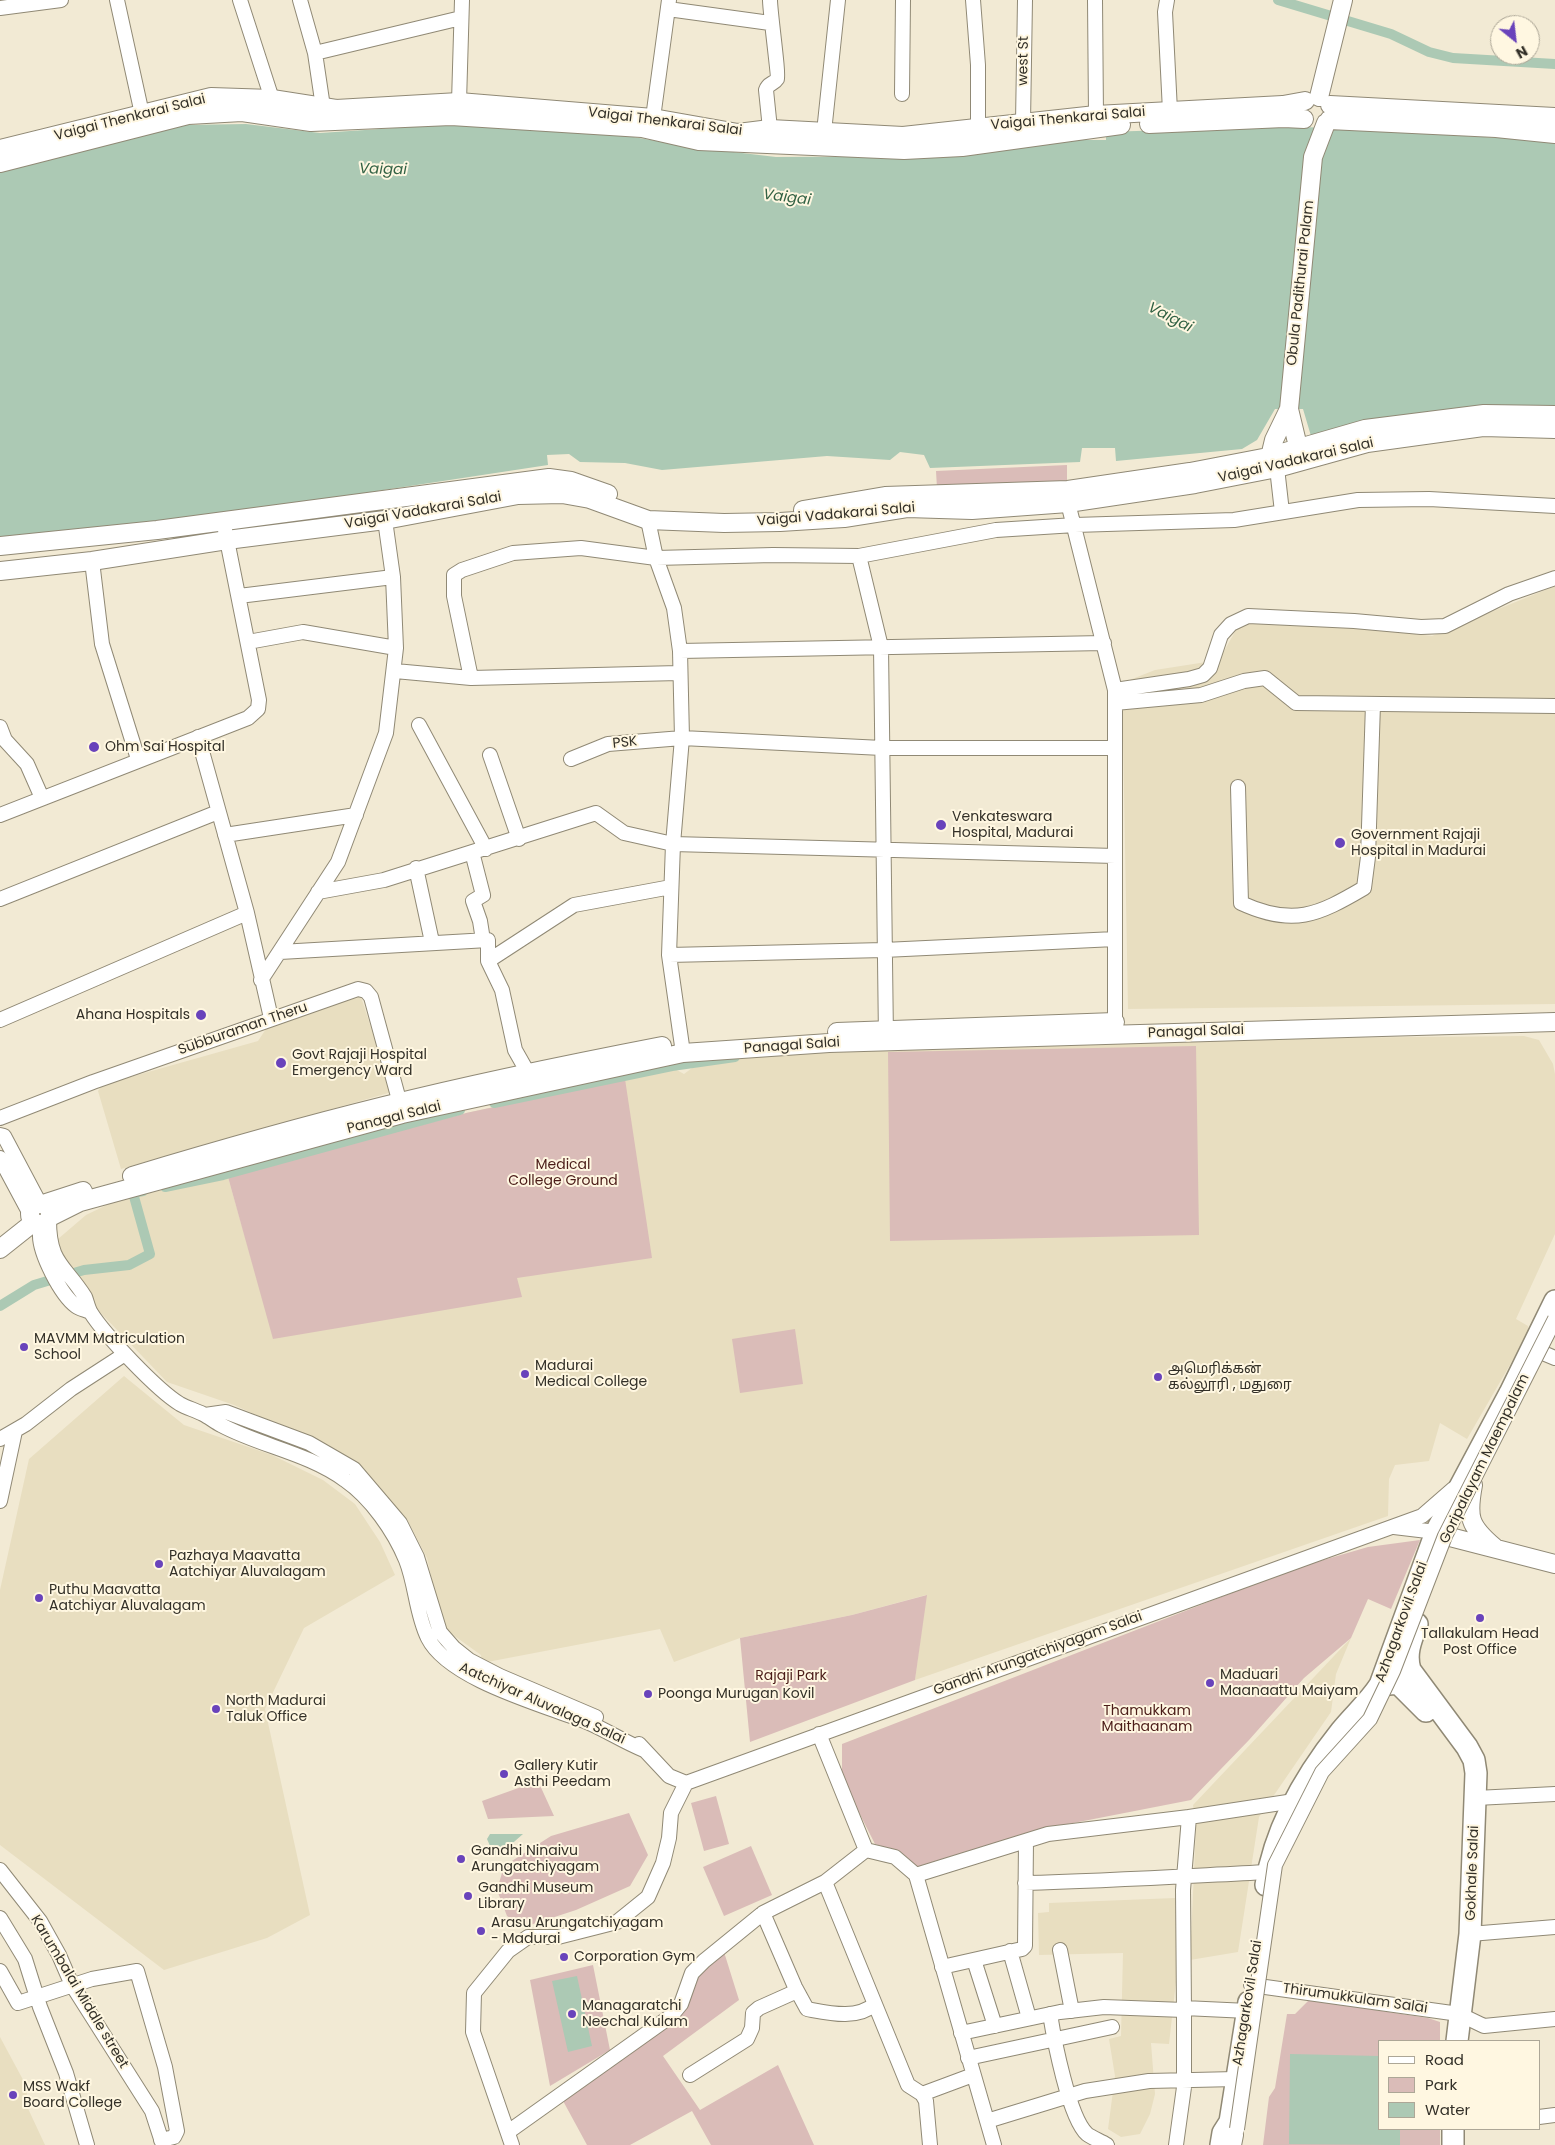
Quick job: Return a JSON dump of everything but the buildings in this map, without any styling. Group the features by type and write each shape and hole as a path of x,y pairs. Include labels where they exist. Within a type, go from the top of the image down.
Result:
{"highway":[{"name":"Azhagarkovil Salai","path":"1221,2145 1223,2134 1233,2132 1236,2079 1270,1859 1294,1802 1310,1771 1342,1730 1368,1704 1380,1684 1443,1535 1555,1301"},
{"name":"Azhagarkovil Salai","path":"1471,1478 1549,1356 1555,1330"},
{"name":"Azhagarkovil Salai","path":"1410,1670 1407,1660 1409,1646 1443,1535"},
{"name":"Gokhale Salai","path":"1410,1670 1467,1747 1474,1760 1476,1773 1470,1934 1457,2040"},
{"name":"Gokhale Salai","path":"1380,1684 1398,1683 1428,1714 1442,1715"},
{"path":"1453,2130 1453,2145"}],"main road":[{"path":"1322,109 1339,12"},
{"name":"Vaigai Thenkarai Salai","path":"0,150 210,97 272,99 336,109 459,102 653,118 738,132 770,129 903,136 1096,115 1283,105 1555,134"},
{"name":"Vaigai Thenkarai Salai","path":"1322,109 1555,117"},
{"name":"Obula Padithurai Palam","path":"1300,451 1289,409 1313,157 1322,109 1302,110 1313,157"},
{"name":"Vaigai Thenkarai Salai","path":"0,163 188,115 242,112 311,122 452,116 642,128 700,141 904,150 962,147 1107,126 1284,118 1305,121"},
{"name":"Obula Padithurai Palam","path":"1271,465 1274,440 1289,409"},
{"name":"Vaigai Vadakarai Salai","path":"0,570 92,561 227,540 385,520 518,495 562,494 590,499 648,520 780,522 844,518 907,508 972,510 1271,465 1300,451 1364,429 1484,414 1555,415"},
{"name":"Vaigai Vadakarai Salai","path":"1300,451 1483,427 1555,429"},
{"name":"Vaigai Vadakarai Salai","path":"0,546 157,530 223,520 381,502 550,478 571,481 604,492 620,501 640,508 724,512 806,510 885,496 1068,497"},
{"name":"Panagal Salai","path":"0,1249 41,1215 80,1202 401,1108 683,1048 1116,1022"},
{"name":"Panagal Salai","path":"886,1035 1555,1022"},
{"path":"1471,1478 1469,1515 1479,1534 1496,1549"},
{"path":"1443,1535 1555,1564"}],"street":[{"path":"0,8 23,2 61,0"},
{"path":"117,0 142,114"},
{"path":"240,0 272,99"},
{"path":"300,0 315,53 323,107"},
{"path":"459,102 462,0"},
{"path":"770,0 770,22 778,66 777,79 767,86 766,90 770,129"},
{"path":"824,132 838,0"},
{"path":"902,94 903,0"},
{"path":"973,0 978,65 978,127"},
{"name":"west St","path":"1023,122 1025,0"},
{"path":"1095,0 1096,115"},
{"path":"1168,0 1165,12 1170,111"},
{"path":"653,118 668,4 770,22"},
{"path":"315,53 461,18"},
{"path":"1271,465 1282,512"},
{"path":"1068,497 1115,696 1116,1022"},
{"path":"471,678 454,596 454,575 462,570 513,553 581,548 656,558 773,555 859,556 996,530 1075,525 1234,520 1367,500 1430,499 1555,506"},
{"path":"0,815 138,759 248,718 258,709 259,700 223,520"},
{"path":"261,980 338,862 386,733 395,671 396,648 393,577 385,520"},
{"path":"648,520 656,558 674,608 680,651 679,673 682,738 673,844 669,955 683,1048"},
{"path":"859,556 881,647 886,1035"},
{"path":"92,561 102,644 138,759"},
{"path":"238,596 393,577"},
{"path":"1115,696 1202,675 1210,668 1221,634 1231,624 1248,616 1354,621 1421,627 1445,626 1509,594 1555,578"},
{"path":"248,642 303,632 396,648"},
{"path":"680,651 1104,644"},
{"path":"395,671 471,678 679,673"},
{"path":"1115,696 1201,695 1244,681 1265,678 1296,703 1555,706"},
{"path":"1238,788 1241,903 1258,911 1302,917 1319,912 1364,888 1368,857 1373,704"},
{"path":"419,725 479,851 483,895 472,901 480,921 483,940"},
{"path":"0,727 4,740 27,764 42,798"},
{"path":"198,738 247,913 271,1018"},
{"name":"PSK","path":"571,759 608,744 682,738 882,748 1115,748"},
{"path":"490,754 519,839"},
{"path":"0,899 218,812"},
{"path":"318,892 384,880 416,868 519,839 596,813 624,833 673,844 1115,856"},
{"path":"225,834 356,815"},
{"path":"416,868 432,942"},
{"path":"488,961 574,905 671,886"},
{"path":"0,1020 247,913"},
{"path":"280,952 488,940 488,961 502,990 515,1050 531,1079"},
{"path":"669,955 884,950 1115,940"},
{"name":"Subburaman Theru","path":"0,1118 93,1082 271,1018 358,990 366,992 371,997 374,1005 401,1108"},
{"path":"0,1135 4,1136 41,1215"},
{"path":"0,1158 41,1215"},
{"name":"Aatchiyar Aluvalaga Salai","path":"41,1215 55,1270 66,1283 75,1305 90,1312 125,1354 179,1403 221,1425 299,1456 344,1479 366,1497 388,1527 406,1560 428,1638 444,1657 463,1670 495,1686 546,1709 588,1722 644,1750 669,1776 686,1783"},
{"name":"Goripalayam Maempalam","path":"1233,2132 1276,1865 1322,1772 1370,1719 1393,1671 1445,1536 1555,1319"},
{"path":"0,1439 15,1432 71,1389 125,1354"},
{"path":"0,1501 15,1432"},
{"name":"Gandhi Arungatchiyagam Salai","path":"686,1783 1422,1516 1450,1492 1471,1478"},
{"name":"Gandhi Arungatchiyagam Salai","path":"1391,1527 1443,1535"},
{"path":"820,1734 866,1850"},
{"path":"686,1783 671,1813 669,1838 663,1863 648,1897 618,1922 558,1937 528,1937 508,1951 474,1993 473,2032 510,2138 671,2016 681,2004 692,1973 764,1913 825,1882 866,1850"},
{"path":"1476,1798 1555,1794"},
{"path":"916,1875 1048,1834 1294,1802"},
{"path":"1176,2145 1185,2080 1183,1875 1189,1817"},
{"path":"942,1968 1022,1949 1027,1942 1026,1841"},
{"path":"866,1850 895,1857 916,1875 994,2145"},
{"name":"Karumbalai Middle street","path":"0,1870 40,1921 59,1954 72,1985 152,2111 162,2142"},
{"path":"1025,1883 1129,1880 1183,1875 1268,1872"},
{"path":"825,1882 908,2086 922,2094 926,2101 930,2145"},
{"path":"764,1913 797,1991 807,2009 833,2013 858,2012 867,2010 875,2004"},
{"path":"0,1918 25,1959 66,2073 87,2145"},
{"path":"1470,1934 1555,1927"},
{"path":"1060,1950 1072,2011"},
{"path":"1010,1951 1029,2018"},
{"path":"974,1960 995,2026"},
{"path":"0,1971 18,2003 38,1998 72,1985 137,1971 165,2067 176,2131 174,2136 162,2142"},
{"name":"Thirumukkulam Salai","path":"1251,1985 1459,2014 1484,2026 1555,2019"},
{"path":"690,2075 748,2039 752,2028 753,2014 759,2008 797,1991"},
{"path":"961,2033 1050,2014 1104,2007 1248,2011"},
{"path":"1050,2014 1069,2096 1080,2125 1087,2134 1108,2145"},
{"path":"968,2058 1112,2027"},
{"path":"922,2094 973,2075"},
{"path":"986,2121 1085,2091 1149,2081 1236,2079"},
{"path":"1540,2117 1555,2115"}],"shaded area":[{"name":"Government Rajaji Hospital in Madurai","path":"1555,586 1555,1004 1128,1009 1122,683 1155,670 1219,660 1245,614 1432,636"},
{"name":"Govt Rajaji Hospital Emergency Ward","path":"361,997 392,1092 121,1169 98,1091 102,1085 258,1041 272,1020"},
{"path":"1524,1036 1539,1040 1553,1064 1555,1074 1555,1234 1516,1319 1528,1326 1529,1332 1467,1439 1440,1423 1429,1461 1395,1465 1389,1479 1388,1516 915,1680 926,1595 852,1615 740,1638 674,1662 660,1629 482,1663 481,1655 442,1627 427,1558 407,1519 358,1464 331,1449 234,1405 167,1382 95,1307 63,1266 58,1239 86,1215 119,1199 228,1177 274,1339 466,1113 675,1069 684,1074 692,1068 762,1055 1208,1039"},
{"path":"124,1376 184,1425 272,1455 323,1480 355,1504 380,1542 395,1575 304,1628 265,1709 310,1915 267,1938 164,1970 0,1845 0,1590 29,1459"},
{"path":"1351,1638 1336,1674 1331,1712 1259,1817 1238,1952 1190,1960 1196,1827 1193,1805"},
{"path":"1175,1898 1177,1973 1169,2044 1151,2043 1155,2094 1150,2114 1140,2134 1121,2137 1108,2129 1115,2076 1109,2039 1121,2036 1123,1953 1039,1955 1038,1913 1049,1912 1049,1903"},
{"name":"MSS Wakf Board College","path":"0,2037 28,2089 25,2102 45,2145 0,2145"}],"green space":[{"path":"1067,465 1067,482 937,488 936,471"},
{"path":"1196,1046 1199,1235 890,1241 888,1052"},
{"name":"Medical College Ground","path":"625,1079 652,1258 517,1278 522,1297 273,1339 228,1177 466,1113"},
{"path":"795,1329 803,1384 740,1393 732,1339"},
{"name":"Thamukkam Maithaanam","path":"1420,1540 1391,1609 1368,1599 1351,1638 1304,1678 1249,1740 1191,1800 1063,1825 916,1869 897,1851 875,1844 842,1779 842,1744 1296,1568 1368,1547"},
{"name":"Rajaji Park","path":"927,1595 915,1680 750,1742 740,1638 852,1615"},
{"path":"538,1781 554,1816 488,1819 482,1801"},
{"path":"716,1796 729,1844 704,1851 691,1803"},
{"path":"629,1813 648,1855 630,1886 576,1910 524,1927 507,1916 497,1890 504,1866 551,1836"},
{"path":"751,1846 772,1895 724,1916 703,1867"},
{"path":"724,1952 739,2000 663,2056 700,2110 778,2065 814,2145 711,2145 692,2111 630,2145 587,2145 562,2099 682,2014 697,1978"},
{"path":"593,1965 610,2050 550,2086 530,1980"},
{"path":"1309,2000 1428,2018 1440,2022 1440,2040 1378,2040 1378,2130 1440,2130 1440,2145 1263,2145 1269,2097 1275,2088 1287,2014 1295,2014"}],"water":[{"name":"Vaigai","path":"246,124 320,133 455,124 622,135 691,147 776,157 961,156 1073,140 1106,140 1106,132 1288,126 1555,141 1555,409 1311,436 1303,409 1275,409 1257,440 1242,449 1116,461 1115,448 1082,448 1080,462 930,468 924,455 900,452 890,460 827,456 662,470 625,463 580,462 569,454 547,455 548,465 213,516 0,540 0,172 184,125"},
{"path":"490,1834 523,1834 499,1855 494,1855 487,1839"},
{"name":"Managaratchi Neechal Kulam","path":"577,1976 592,2046 568,2052 552,1981"},
{"path":"1290,2054 1378,2056 1378,2130 1400,2130 1400,2145 1289,2144"}],"waterway":[{"path":"1278,0 1391,34 1429,52 1453,58 1555,64"},
{"path":"494,1103 672,1066 735,1057"},
{"path":"165,1187 223,1175 460,1110"},
{"path":"0,1306 34,1285 84,1270 129,1265 150,1254 133,1193 143,1191"}],"place":[{"name":"Ohm Sai Hospital","path":"94,747"},
{"name":"Venkateswara Hospital, Madurai","path":"941,825"},
{"name":"Government Rajaji Hospital in Madurai","path":"1340,843"},
{"name":"Ahana Hospitals","path":"201,1015"},
{"name":"Govt Rajaji Hospital Emergency Ward","path":"281,1063"},
{"name":"MAVMM Matriculation School","path":"24,1347"},
{"name":"Madurai Medical College","path":"525,1374"},
{"name":"அமெரிக்கன் கல்லூரி , மதுரை","path":"1158,1377"},
{"name":"Pazhaya Maavatta Aatchiyar Aluvalagam","path":"159,1564"},
{"name":"Puthu Maavatta Aatchiyar Aluvalagam","path":"39,1598"},
{"name":"Tallakulam Head Post Office","path":"1480,1618"},
{"name":"Maduari Maanaattu Maiyam","path":"1210,1683"},
{"name":"Poonga Murugan Kovil","path":"648,1694"},
{"name":"North Madurai Taluk Office","path":"216,1709"},
{"name":"Gallery Kutir Asthi Peedam","path":"504,1774"},
{"name":"Gandhi Ninaivu Arungatchiyagam","path":"461,1859"},
{"name":"Gandhi Museum Library","path":"468,1896"},
{"name":"Arasu Arungatchiyagam - Madurai","path":"481,1931"},
{"name":"Corporation Gym","path":"564,1957"},
{"name":"Managaratchi Neechal Kulam","path":"572,2014"},
{"name":"MSS Wakf Board College","path":"13,2095"}]}
